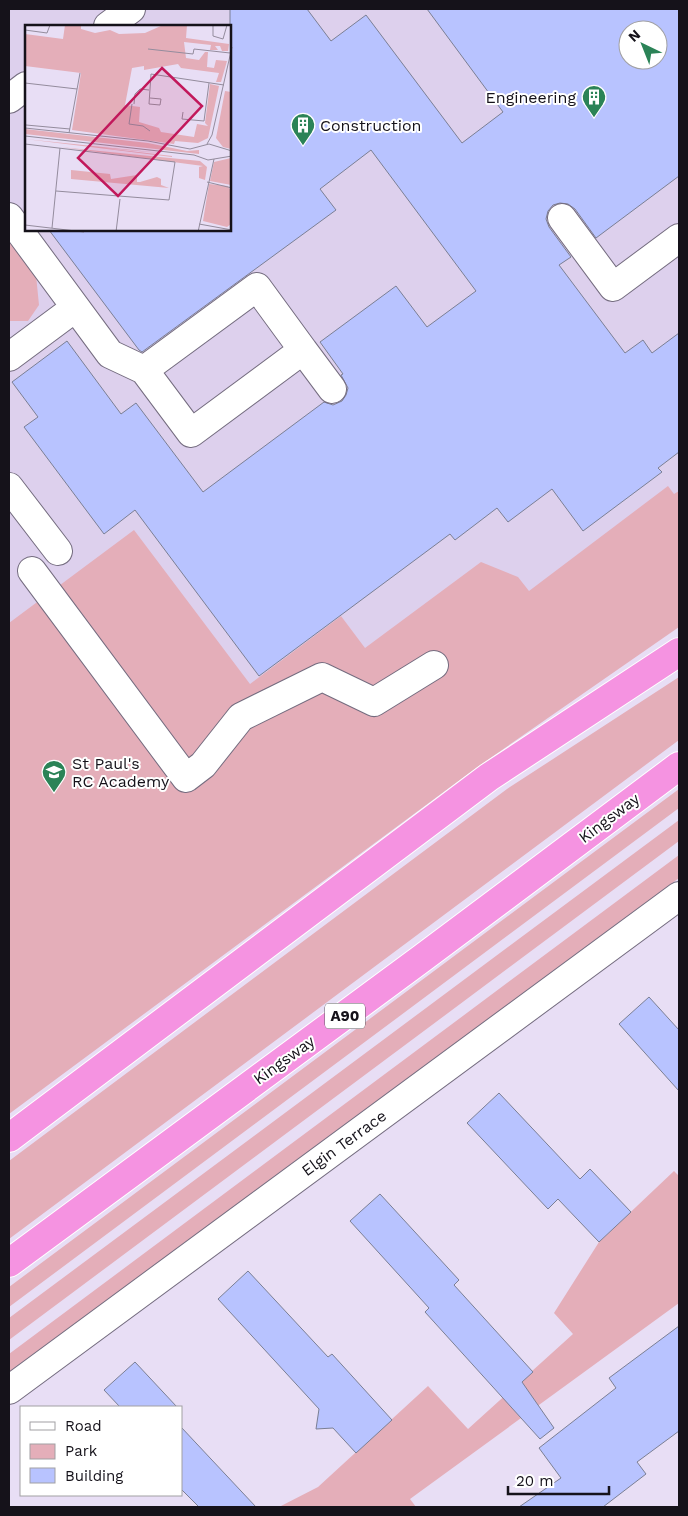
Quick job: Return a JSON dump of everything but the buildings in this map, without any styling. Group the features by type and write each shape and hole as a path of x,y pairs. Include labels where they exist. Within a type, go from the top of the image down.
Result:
{"highway":[{"path":"9,1138 489,777 679,652"},
{"name":"Kingsway","path":"9,1263 679,766"}],"street":[{"path":"109,25 131,9"},
{"path":"9,99 25,87"},
{"path":"9,217 110,354 144,370 191,434 303,350"},
{"path":"562,218 613,287 679,238"},
{"path":"144,370 257,287 332,389"},
{"path":"14,345 76,308"},
{"path":"9,487 58,551"},
{"path":"32,571 186,778 203,765 242,717 322,676 374,702 434,665"},
{"name":"Elgin Terrace","path":"9,1390 679,896"}],"shaded area":[{"path":"9,9 679,9 679,545 9,1077"}],"green space":[{"path":"9,238 36,275 39,305 28,321 9,321"},
{"path":"668,486 674,494 679,491 679,627 476,768 9,1114 9,623 134,530 250,684 341,616 365,648 481,562 518,577 529,591"},
{"path":"679,677 679,740 9,1239 9,1161 507,789"},
{"path":"679,789 679,808 9,1307 9,1287"},
{"path":"679,820 679,841 9,1340 9,1318"},
{"path":"679,855 679,878 9,1372 9,1354"},
{"path":"674,1171 679,1176 679,1303 410,1499 416,1507 279,1507 318,1487 428,1386 468,1429 573,1334 554,1313 599,1242"}],"place":[{"name":"Engineering","path":"594,118"},
{"name":"Construction","path":"303,146"},
{"name":"St Paul's RC Academy","path":"54,793"}]}
